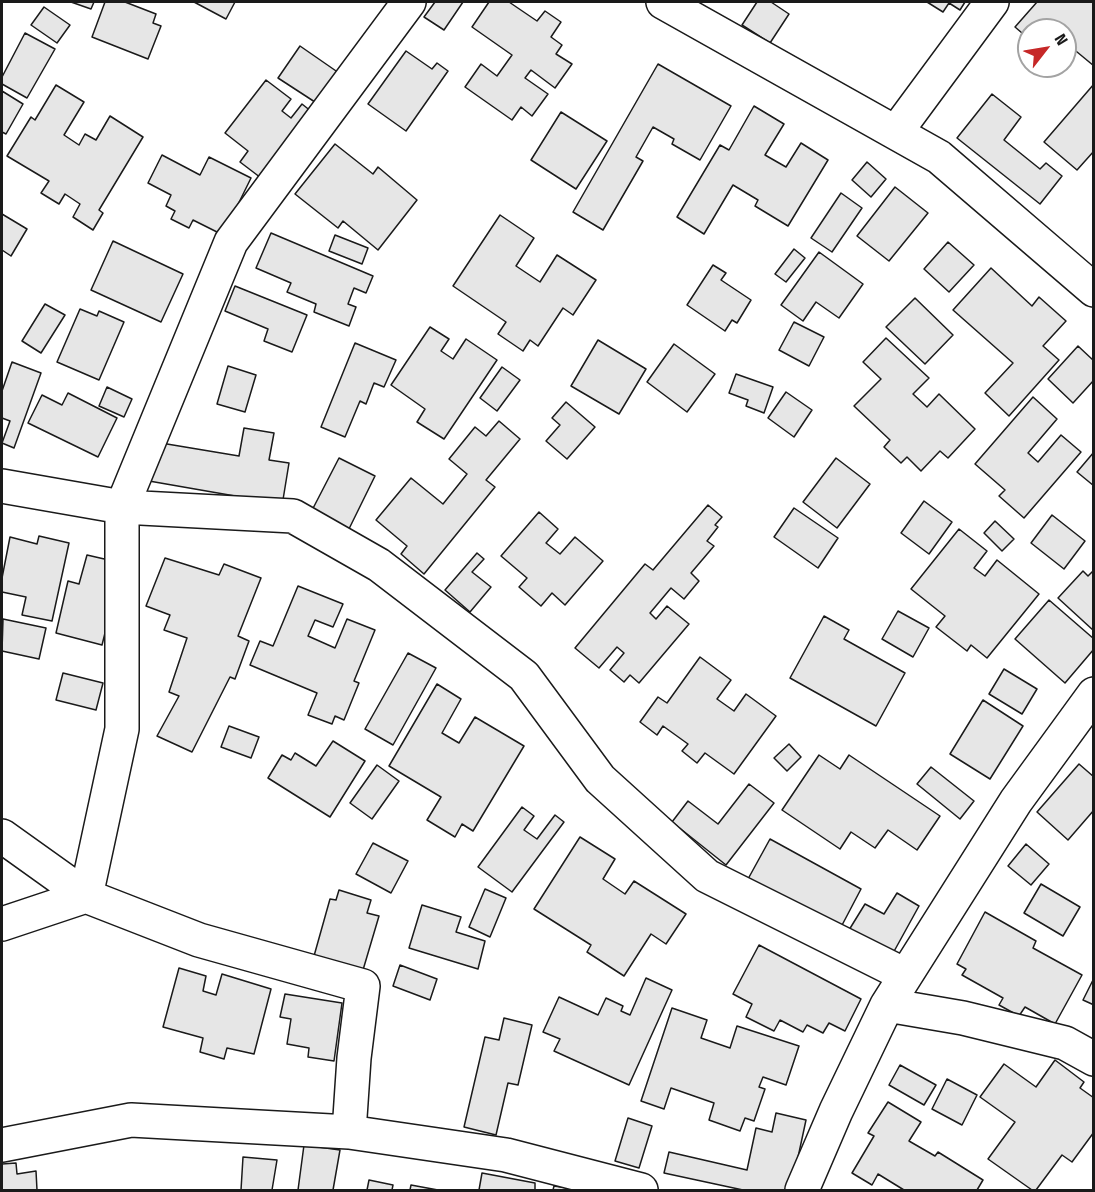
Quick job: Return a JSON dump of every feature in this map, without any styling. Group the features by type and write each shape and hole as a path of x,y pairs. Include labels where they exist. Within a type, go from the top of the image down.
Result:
{"street":[{"path":"86,896 122,729 122,507 231,242 409,2"},
{"path":"663,2 939,157 1094,290"},
{"path":"896,132 992,2"},
{"path":"2,486 122,507 293,516 379,565 524,676 600,779 707,876 905,975"},
{"path":"802,1191 836,1111 887,1005 1016,801 1094,694"},
{"path":"2,836 86,896 199,940 363,986 354,1058 349,1132"},
{"path":"2,924 86,896"},
{"path":"887,1005 963,1018 1065,1043 1094,1059"},
{"path":"2,1145 131,1120 349,1132 506,1155 641,1191"}],"building":[{"path":"71,2 94,2 91,9"},
{"path":"105,2 125,2 156,14 153,23 161,26 148,59 92,37"},
{"path":"194,2 235,2 226,19"},
{"path":"435,2 463,2 444,30 424,17"},
{"path":"489,2 509,2 537,21 545,11 561,22 551,37 562,45 556,54 572,64 555,88 531,70 525,78 548,94 532,116 521,107 512,120 465,87 481,64 497,76 512,55 472,27"},
{"path":"757,2 771,2 789,14 770,43 742,25"},
{"path":"927,2 965,2 960,10 949,3 943,12"},
{"path":"1037,2 1094,2 1094,66 1077,52 1077,18 1023,18"},
{"path":"44,7 70,25 57,43 31,25"},
{"path":"25,33 55,49 27,98 2,84 2,77"},
{"path":"300,46 339,73 318,104 278,78"},
{"path":"406,51 432,69 437,63 448,71 406,131 368,104"},
{"path":"658,64 731,106 700,160 672,144 674,139 653,127 636,157 643,161 603,230 573,212"},
{"path":"266,80 291,99 282,111 291,118 302,104 312,112 265,181 240,162 248,151 225,133"},
{"path":"1094,84 1094,151 1077,170 1044,142"},
{"path":"56,85 84,102 64,135 79,145 85,134 96,140 110,116 143,137 99,210 103,213 93,230 73,217 80,204 65,194 59,204 41,193 49,181 7,156 31,117 35,120"},
{"path":"2,91 23,104 6,134 2,132"},
{"path":"992,94 1021,117 1004,140 1040,169 1046,163 1062,176 1040,204 957,138"},
{"path":"754,106 784,124 765,155 786,167 801,143 828,160 788,226 755,206 758,200 733,185 704,234 677,217 720,145 729,150"},
{"path":"561,112 607,141 576,189 531,160"},
{"path":"335,144 373,174 378,167 417,200 378,250 343,221 338,228 295,194"},
{"path":"162,155 200,175 209,157 251,178 223,235 193,220 189,228 171,219 175,211 166,206 171,195 148,183"},
{"path":"867,162 886,179 871,197 852,180"},
{"path":"895,187 928,213 889,261 857,236"},
{"path":"841,193 862,208 832,252 811,238"},
{"path":"2,214 27,229 11,256 2,250"},
{"path":"500,215 534,238 516,266 540,282 557,255 596,280 573,315 563,308 538,346 530,340 523,351 498,334 506,322 453,286"},
{"path":"271,233 373,276 366,293 354,288 348,304 356,307 349,326 314,312 316,304 287,292 291,283 256,268"},
{"path":"335,235 368,248 362,264 329,251"},
{"path":"113,241 183,274 161,322 91,290"},
{"path":"948,242 974,265 949,292 924,269"},
{"path":"794,249 805,258 786,282 775,274"},
{"path":"819,252 863,284 839,318 816,302 803,321 781,305"},
{"path":"713,265 726,273 721,280 751,300 737,323 732,320 725,331 687,305"},
{"path":"991,268 1032,306 1039,297 1066,321 1043,346 1059,360 1009,416 985,393 1013,363 953,310"},
{"path":"235,286 307,315 292,352 264,341 268,329 225,311"},
{"path":"915,298 953,335 925,364 886,327"},
{"path":"45,304 65,315 41,353 22,341"},
{"path":"80,309 97,316 99,311 124,322 99,380 57,362"},
{"path":"794,322 824,337 809,366 779,350"},
{"path":"430,327 449,339 441,351 453,359 466,339 497,360 444,439 417,422 425,409 391,385"},
{"path":"886,338 929,378 913,394 927,407 939,394 975,429 948,458 940,451 921,471 907,457 901,463 884,447 890,440 854,406 881,379 863,362"},
{"path":"598,340 646,369 619,414 571,386"},
{"path":"355,343 396,360 384,387 374,383 366,404 360,401 345,437 321,427"},
{"path":"674,344 715,374 687,412 647,382"},
{"path":"1078,346 1094,361 1094,380 1073,403 1048,379"},
{"path":"12,362 41,373 14,448 2,443 10,421 2,418 2,391"},
{"path":"228,366 256,375 245,412 217,404"},
{"path":"502,367 520,380 497,411 480,398"},
{"path":"736,374 773,387 764,413 746,406 748,400 729,393"},
{"path":"107,387 132,399 124,417 99,406"},
{"path":"786,392 812,410 794,437 768,418"},
{"path":"68,393 117,418 98,457 28,423 42,395 62,405"},
{"path":"1033,397 1057,419 1028,453 1038,462 1061,435 1081,452 1024,518 999,496 1005,490 975,464"},
{"path":"566,402 595,427 567,459 546,441 560,425 552,418"},
{"path":"499,421 520,439 486,480 495,487 424,574 401,554 407,546 376,520 411,478 443,504 467,474 449,459 475,427 486,436"},
{"path":"244,428 274,433 269,460 289,463 281,512 234,504 235,496 149,481 155,442 239,456"},
{"path":"1094,452 1094,486 1077,472"},
{"path":"339,458 375,476 345,537 308,518"},
{"path":"836,458 870,484 837,528 803,502"},
{"path":"924,501 952,522 929,554 901,533"},
{"path":"708,505 722,517 715,525 718,527 707,541 714,546 691,573 699,581 684,599 671,588 650,613 656,619 667,606 689,624 639,683 630,675 624,682 610,670 624,653 617,647 599,668 575,648 645,564 653,570"},
{"path":"794,508 838,538 818,568 774,537"},
{"path":"539,512 558,529 546,543 560,554 575,537 603,561 565,605 552,593 541,606 519,587 527,578 501,556"},
{"path":"1052,515 1085,541 1064,569 1031,543"},
{"path":"995,521 1014,539 1002,551 984,533"},
{"path":"959,529 987,551 974,568 985,576 997,560 1039,594 987,658 971,645 967,651 936,627 945,616 911,589"},
{"path":"39,536 69,543 52,621 22,615 26,597 2,592 2,578 10,537 37,544"},
{"path":"477,553 484,559 472,572 491,587 470,612 445,590"},
{"path":"87,555 113,561 105,595 114,597 102,645 56,633 68,581 79,584"},
{"path":"165,558 219,575 224,564 261,578 238,636 249,641 235,679 230,677 192,752 157,736 179,696 169,692 187,638 164,630 170,615 146,606"},
{"path":"1094,570 1094,631 1058,598 1083,571 1088,576"},
{"path":"298,586 343,604 333,627 315,620 308,636 335,648 347,619 375,630 354,681 359,683 344,720 335,716 332,724 308,715 317,693 250,665 260,641 273,646"},
{"path":"1049,600 1094,639 1094,649 1065,683 1015,639"},
{"path":"898,611 929,628 913,657 882,639"},
{"path":"824,616 849,630 844,639 905,673 876,726 790,678"},
{"path":"3,619 46,628 39,659 2,651"},
{"path":"408,653 436,668 393,745 365,729"},
{"path":"700,657 731,680 717,699 734,711 746,694 776,716 734,774 705,753 697,763 682,751 688,744 663,726 657,735 640,722 658,697 667,703"},
{"path":"1004,669 1037,689 1022,714 989,694"},
{"path":"63,673 103,683 96,710 56,700"},
{"path":"437,684 461,699 442,733 459,743 475,717 524,746 473,831 462,824 455,837 427,820 441,797 389,766"},
{"path":"983,700 1023,726 990,779 950,754"},
{"path":"229,726 259,737 251,758 221,747"},
{"path":"333,741 365,761 330,817 268,778 282,755 291,760 295,753 316,766"},
{"path":"789,744 801,757 787,771 774,758"},
{"path":"819,755 840,769 849,755 940,816 917,850 888,830 875,848 851,832 840,849 782,810"},
{"path":"1079,764 1094,777 1094,810 1068,840 1037,812"},
{"path":"377,765 399,781 372,819 350,803"},
{"path":"931,767 974,801 960,819 917,784"},
{"path":"749,784 774,803 726,865 672,822 688,801 718,824"},
{"path":"522,807 534,816 524,830 537,839 555,815 564,822 512,892 478,867"},
{"path":"580,837 615,859 603,879 625,894 634,881 686,914 666,944 651,934 624,976 587,952 591,945 534,909"},
{"path":"770,839 861,889 840,929 748,879"},
{"path":"373,843 408,861 391,893 356,874"},
{"path":"1026,844 1049,864 1031,885 1008,866"},
{"path":"1041,884 1080,907 1063,936 1024,913"},
{"path":"485,889 506,898 490,937 469,927"},
{"path":"339,890 371,900 367,913 379,916 363,970 314,956 330,899 336,900"},
{"path":"897,893 919,906 892,955 849,930 865,904 884,914"},
{"path":"422,905 461,917 456,932 485,941 478,969 409,948"},
{"path":"985,912 1036,941 1033,948 1082,975 1055,1024 1025,1007 1019,1016 999,1005 1003,998 962,975 966,969 957,964"},
{"path":"759,945 861,999 845,1031 829,1023 823,1033 807,1025 803,1032 780,1020 774,1031 746,1017 752,1004 733,994"},
{"path":"400,965 437,979 430,1000 393,986"},
{"path":"179,968 206,976 203,991 216,995 222,974 271,989 254,1054 227,1048 224,1059 200,1052 203,1038 163,1027"},
{"path":"646,978 672,990 629,1085 554,1051 560,1039 543,1032 559,997 598,1015 606,998 623,1006 621,1011 630,1015"},
{"path":"1094,978 1094,1005 1083,1000"},
{"path":"285,994 342,1003 334,1061 308,1057 309,1048 287,1044 291,1019 280,1017"},
{"path":"672,1008 707,1020 701,1038 730,1048 737,1026 799,1046 786,1085 763,1077 759,1087 765,1089 754,1121 745,1118 740,1131 709,1120 714,1103 671,1088 664,1109 641,1101"},
{"path":"504,1018 532,1025 518,1085 508,1083 496,1135 464,1127 485,1037 499,1040"},
{"path":"1055,1060 1084,1082 1080,1088 1094,1098 1094,1132 1072,1162 1062,1155 1036,1190 1032,1190 988,1159 1015,1122 980,1097 1004,1064 1036,1087"},
{"path":"900,1065 936,1085 924,1105 889,1085"},
{"path":"947,1079 977,1095 962,1125 932,1109"},
{"path":"888,1102 921,1122 909,1141 935,1156 938,1152 983,1180 977,1190 904,1190 878,1174 872,1185 852,1173 874,1136 868,1133"},
{"path":"776,1113 806,1120 791,1190 743,1190 664,1173 669,1152 747,1170 756,1128 772,1132"},
{"path":"628,1118 652,1126 639,1168 615,1161"},
{"path":"304,1145 340,1150 333,1190 298,1190"},
{"path":"243,1157 277,1160 272,1190 241,1190"},
{"path":"16,1163 17,1174 36,1171 37,1190 2,1190 2,1164"},
{"path":"482,1173 535,1183 535,1190 479,1190"},
{"path":"369,1180 393,1185 392,1190 367,1190"},
{"path":"411,1185 438,1190 410,1190"},
{"path":"554,1186 582,1190 553,1190"}]}
